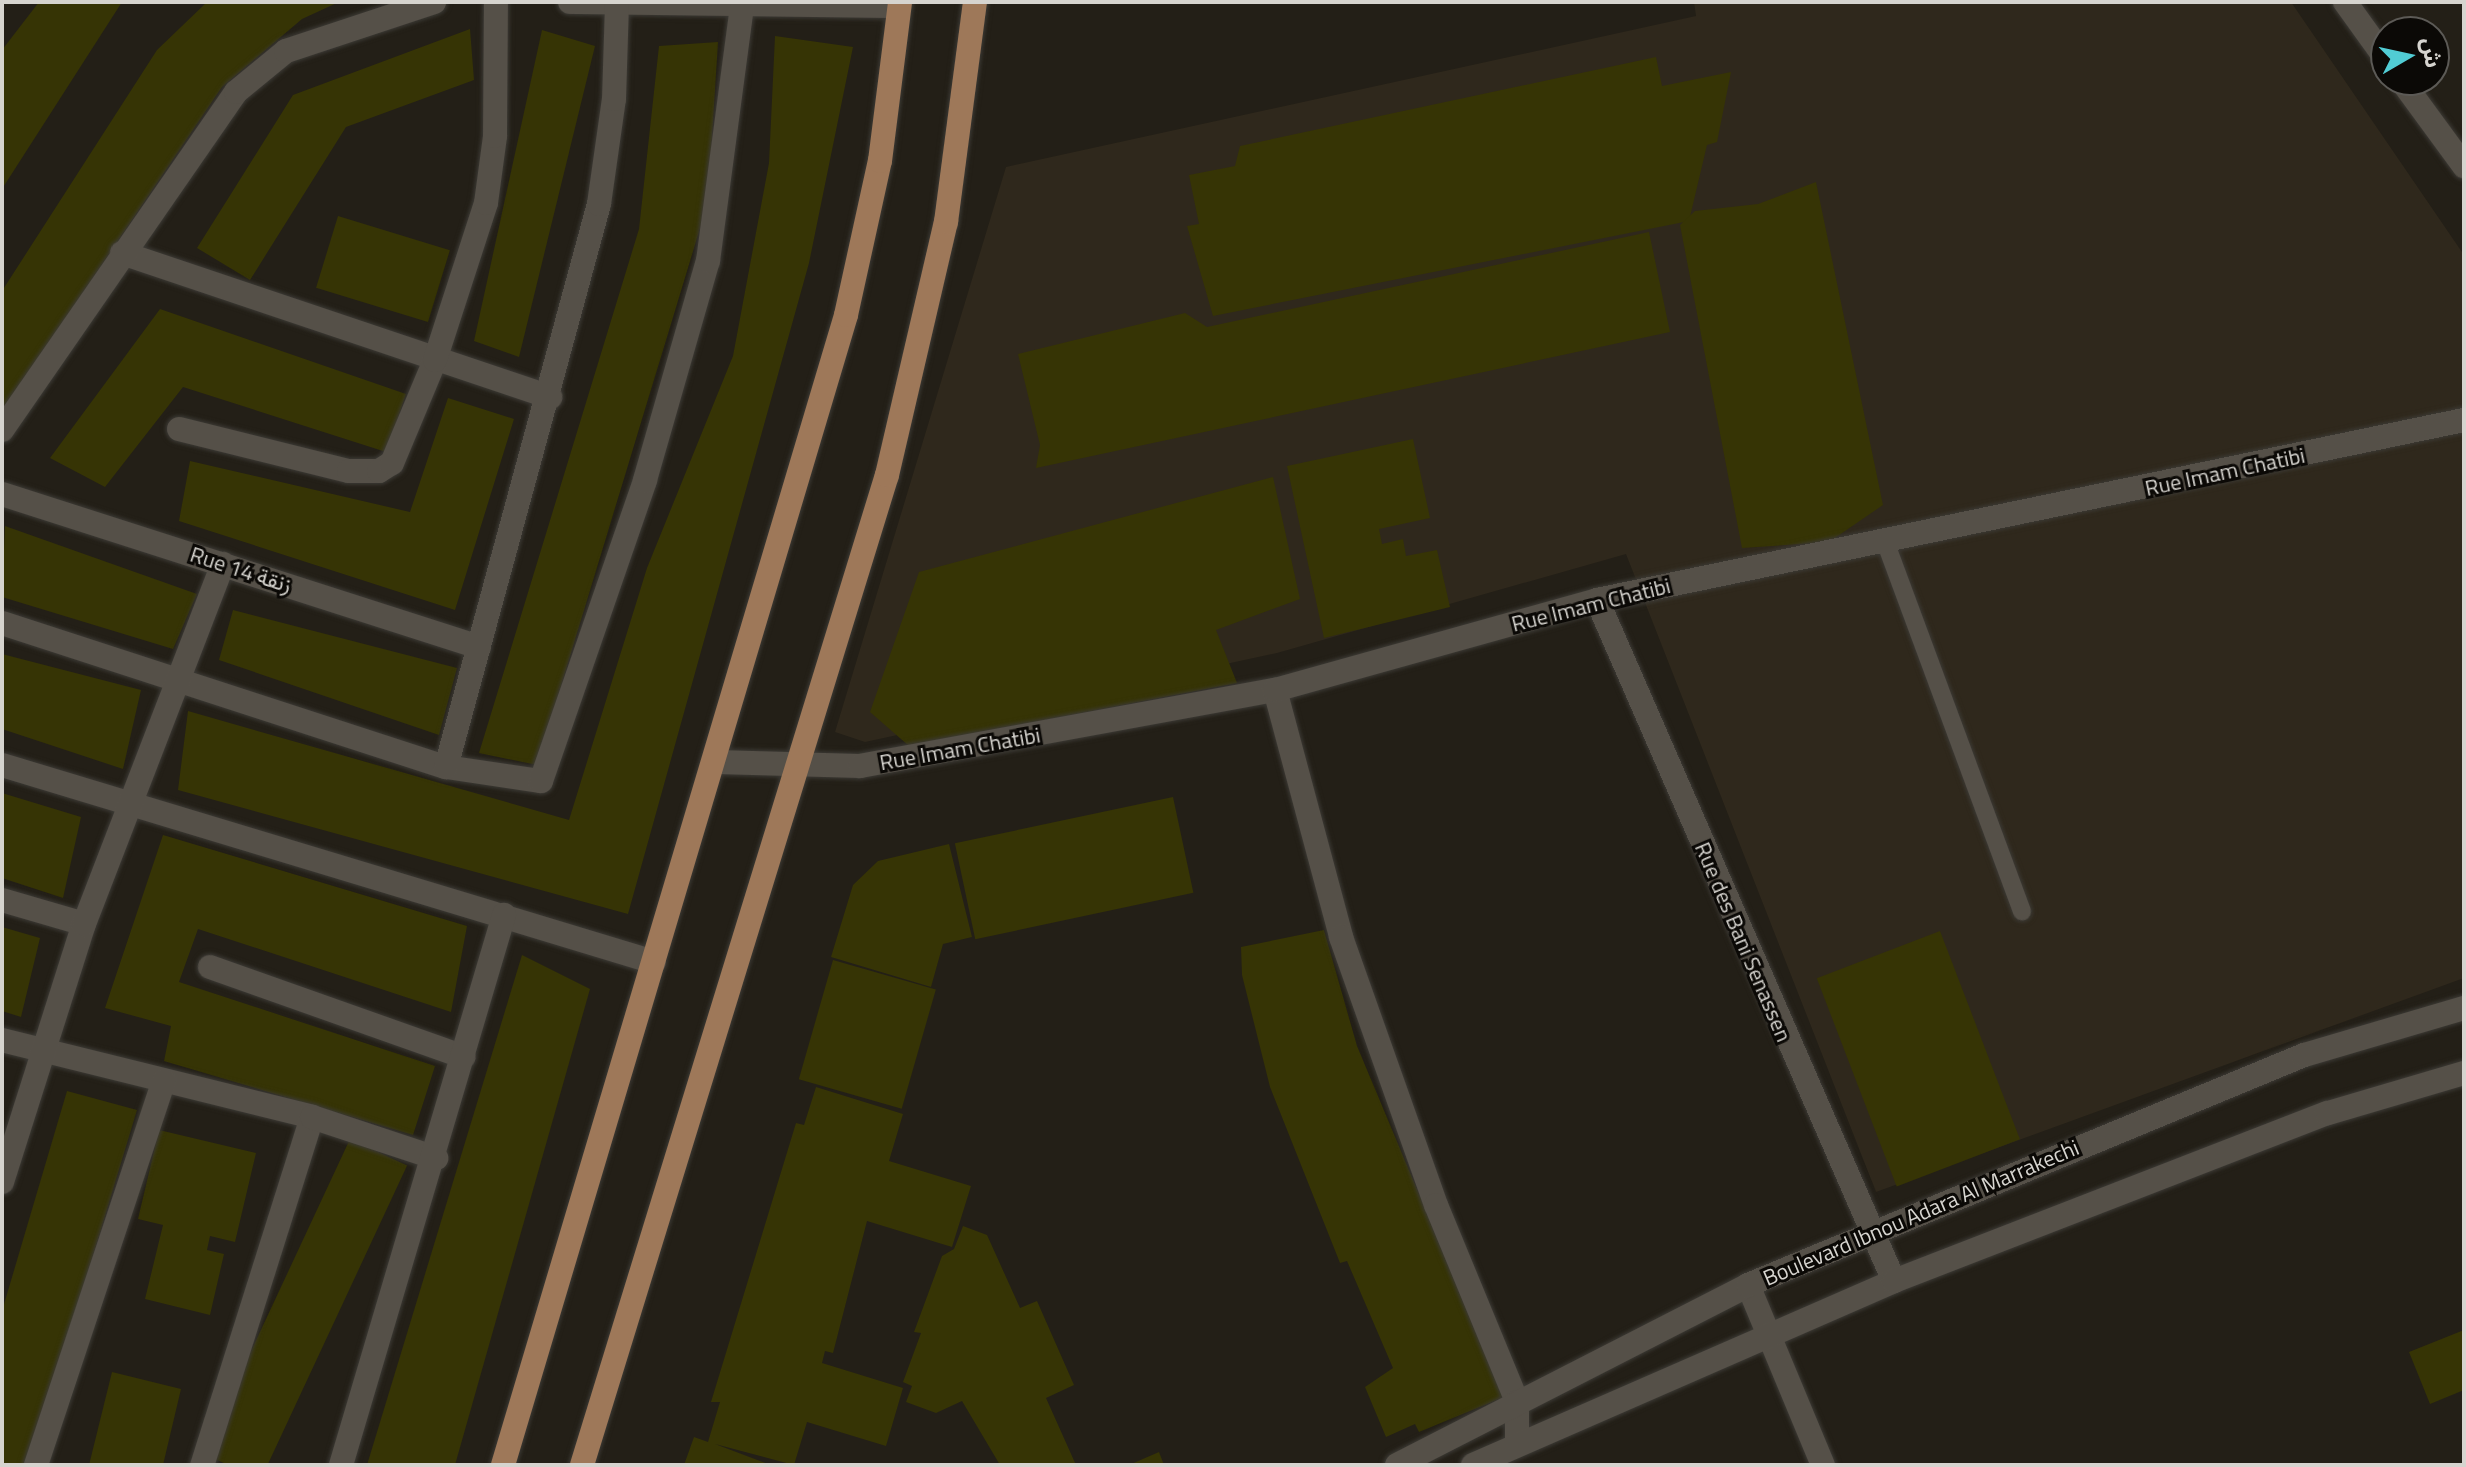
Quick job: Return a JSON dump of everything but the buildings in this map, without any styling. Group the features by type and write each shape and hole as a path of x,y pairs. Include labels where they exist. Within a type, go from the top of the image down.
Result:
{"main road":[{"path":"582,1465 887,475 946,222 975,2"},
{"path":"503,1465 717,762 846,315 880,161 900,4"}],"street":[{"path":"2,430 236,92 276,59 344,26 434,2"},
{"path":"179,429 349,471 379,471 392,463 435,360 486,203 495,136 496,2"},
{"path":"570,2 742,7 900,4"},
{"path":"2345,2 2370,37"},
{"path":"446,767 550,397 599,204 618,5"},
{"path":"2,623 173,681 446,767 513,783 544,777 645,480 708,261 742,7"},
{"path":"2413,96 2464,166"},
{"path":"122,253 550,397"},
{"name":"Rue Imam Chatibi","path":"717,762 799,766 957,752 1275,690 1597,600 2464,420"},
{"name":"Rue 14 زنقة","path":"2,494 479,647"},
{"path":"2,1182 84,924 173,681 223,564"},
{"name":"Rue des Bani Senassen","path":"1597,600 1894,1281"},
{"path":"1275,690 1341,937 1436,1205 1517,1402 1517,1445"},
{"path":"2,765 129,808 504,915 654,962"},
{"path":"2,900 84,924"},
{"path":"341,1465 436,1158 504,915"},
{"path":"210,967 464,1057"},
{"name":"Boulevard Ibnou Adara Al Marrakechi","path":"1397,1465 1748,1285 2304,1055 2464,1008"},
{"path":"2,1040 312,1117 436,1158"},
{"path":"1473,1465 1894,1281 2328,1113 2464,1073"},
{"path":"36,1465 164,1081"},
{"path":"202,1465 312,1117"},
{"path":"1748,1285 1823,1465"}],"lane":[{"path":"1885,541 2022,912"}],"shaded area":[{"path":"1694,2 2291,2 2464,255 2464,978 1876,1192 1626,554 1277,653 865,742 835,732 1006,167 1696,16"}]}
